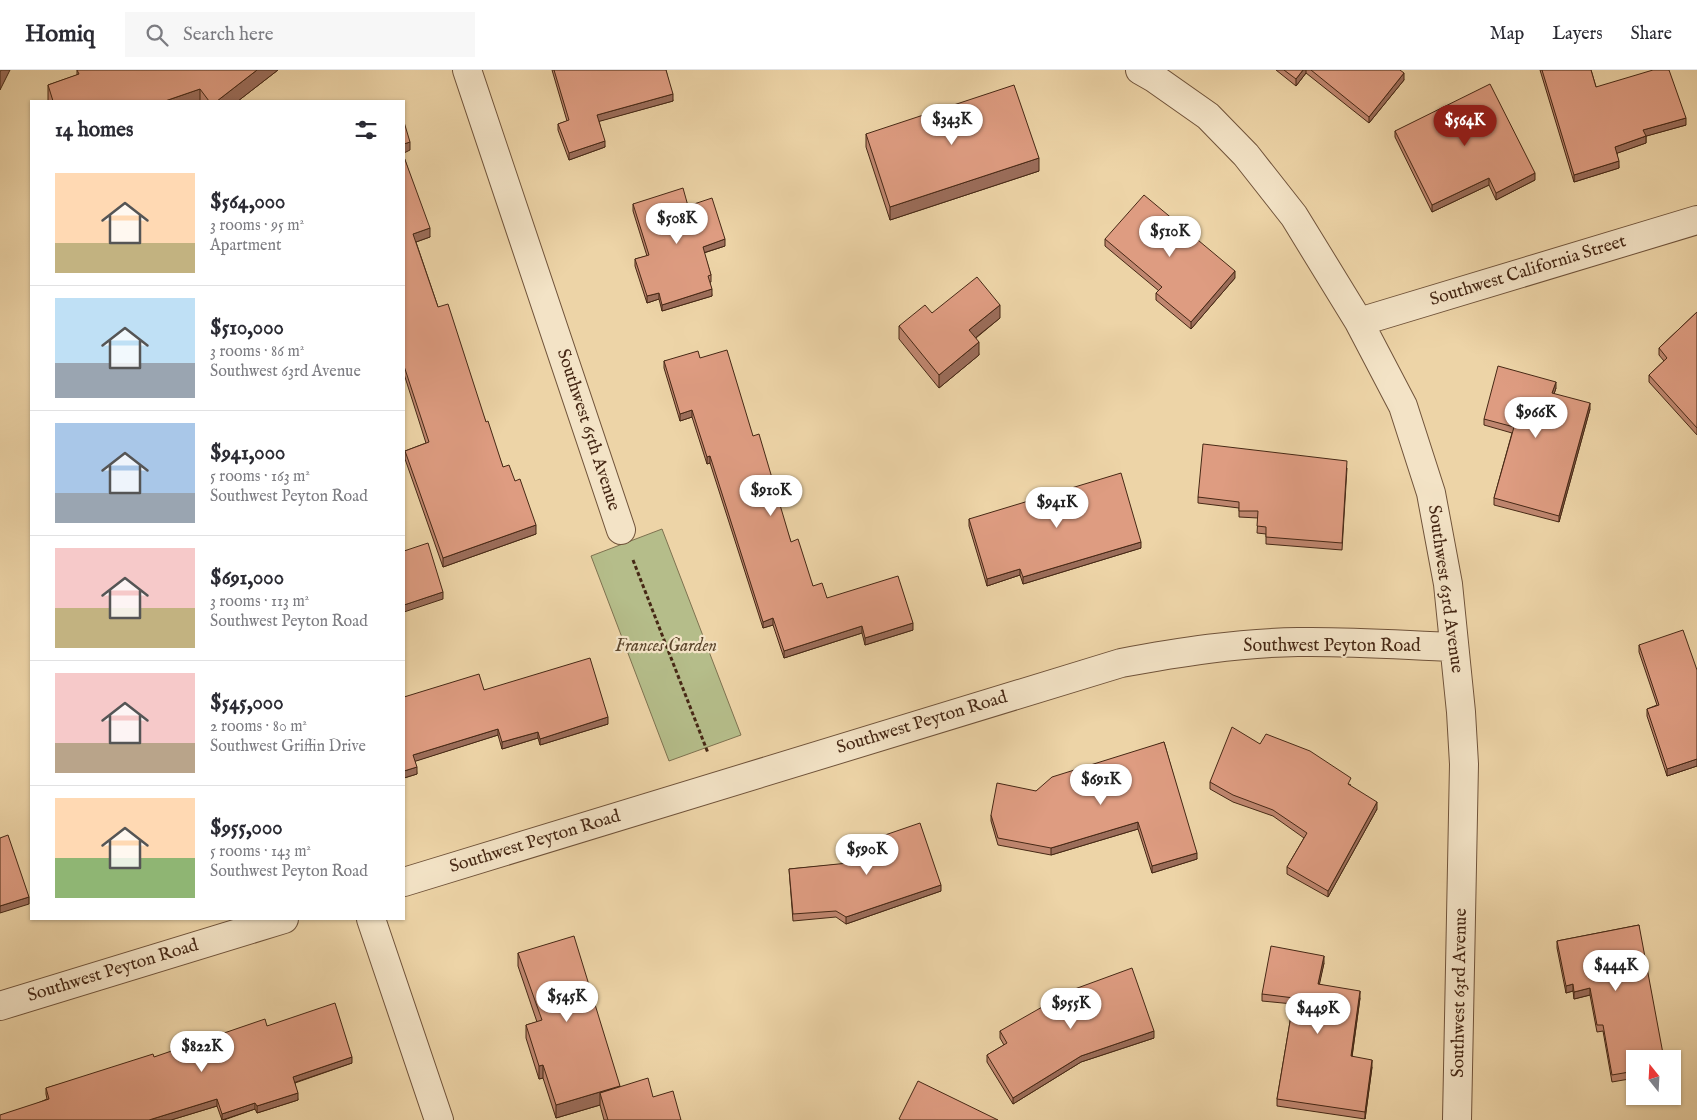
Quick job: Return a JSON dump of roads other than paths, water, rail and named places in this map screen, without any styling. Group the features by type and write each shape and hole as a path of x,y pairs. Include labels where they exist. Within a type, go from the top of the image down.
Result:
{"street":[{"name":"Southwest 65th Avenue","path":"467,70 621,530"},
{"name":"Southwest 63rd Avenue","path":"1140,70 1208,116 1246,154 1294,216 1359,322 1403,406 1431,493 1448,584 1461,712 1464,764 1457,1120"},
{"name":"Southwest California Street","path":"1359,322 1697,220"},
{"name":"Southwest Peyton Road","path":"405,882 1121,663 1186,651 1248,644 1299,642 1454,647"},
{"name":"Southwest Peyton Road","path":"0,1006 281,920"},
{"path":"370,920 440,1120"}],"park label":[{"name":"Frances Garden","path":"666,646"}]}
